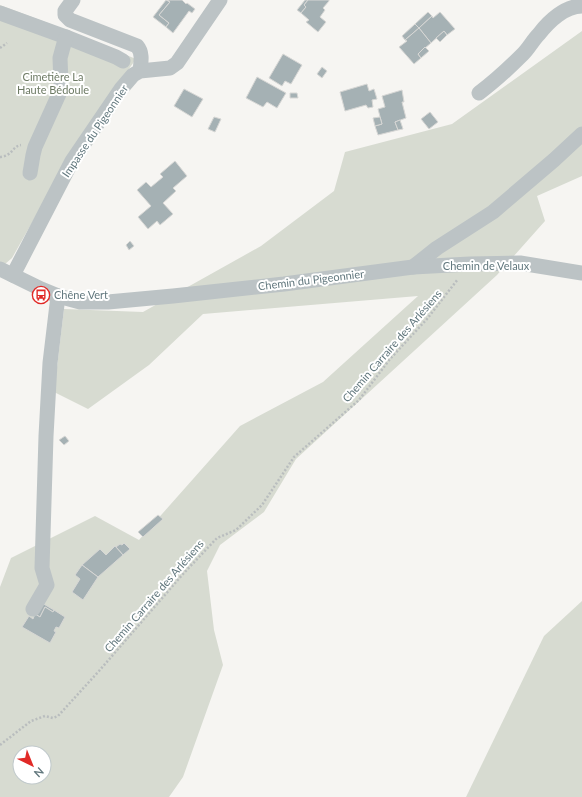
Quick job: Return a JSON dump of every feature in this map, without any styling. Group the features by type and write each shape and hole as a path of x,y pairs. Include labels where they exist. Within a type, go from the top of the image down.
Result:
{"street":[{"path":"73,0 65,11 67,18 137,46 142,54 140,71 170,68 177,63 220,0"},
{"path":"479,93 507,70 526,51 538,34 552,20 564,11 576,6 582,6"},
{"path":"0,13 66,37 116,57 122,61"},
{"path":"30,173 35,147 59,94 61,84 60,58 66,37"},
{"name":"Impasse du Pigeonnier","path":"6,272 72,161 121,89 133,75 140,71"},
{"name":"Chemin du Pigeonnier","path":"6,272 58,296 80,302 108,302 284,284 412,267 437,248 493,212 582,134"},
{"name":"Chemin de Velaux","path":"412,267 470,264 520,264 582,273"},
{"path":"33,609 47,585 42,568 46,436 50,364 58,296"}],"path":[{"path":"0,48 7,43"},
{"path":"0,157 7,155 17,145 25,144 35,147"},
{"name":"Chemin Carraire des Arlésiens","path":"0,745 31,721 45,716 52,718 58,716 183,574 217,538 236,530 262,505 294,457 359,400 390,359 427,319 470,264"}],"green space":[{"name":"Cimetière La Haute Bédoule","path":"0,5 136,59 82,134 12,258 5,264 0,264"},
{"path":"582,31 582,176 537,196 545,221 497,275 296,459 264,512 220,545 207,571 214,630 223,665 183,777 169,797 0,797 0,587 11,558 95,516 139,540 240,426 323,382 418,296 203,314 149,365 88,409 54,392 64,309 143,312 261,246 334,191 345,152 452,124"},
{"path":"582,601 582,797 466,797 544,636"}],"building":[{"path":"166,0 170,2 159,15 169,23 166,27 153,17"},
{"path":"168,0 182,0 195,9 192,13 189,11 173,33 166,27 169,23 159,15 170,2"},
{"path":"305,0 308,0 304,5 306,7 301,13 297,10"},
{"path":"308,0 329,0 323,8 325,10 320,17 326,22 318,32 306,22 309,20 301,13 306,7 304,5"},
{"path":"428,12 432,16 419,28 415,24"},
{"path":"440,12 455,29 447,35 444,31 431,43 419,28 432,16 433,18"},
{"path":"415,24 419,28 405,40 402,36"},
{"path":"419,28 431,43 418,54 421,58 414,64 399,47"},
{"path":"444,31 447,35 440,42 436,38"},
{"path":"425,47 429,51 421,58 418,54"},
{"path":"283,54 302,65 291,84 285,81 282,86 269,78"},
{"path":"322,67 327,71 322,78 317,74"},
{"path":"257,77 286,93 277,108 267,102 263,107 246,98"},
{"path":"367,84 369,91 374,89 377,99 372,100 373,107 368,108 366,105 345,111 340,92"},
{"path":"184,89 203,99 192,117 174,106"},
{"path":"402,90 404,102 402,102 406,118 395,122 398,130 378,135 375,126 382,124 378,109 385,107 382,96"},
{"path":"290,93 297,93 298,98 290,98"},
{"path":"430,112 438,122 429,129 421,119"},
{"path":"214,117 221,119 215,132 208,129"},
{"path":"380,117 382,124 375,126 373,118"},
{"path":"400,120 403,129 398,130 395,122"},
{"path":"175,161 187,176 173,188 176,191 163,203 173,214 160,225 157,221 148,229 138,217 151,206 137,190 146,182 151,187 163,177 160,174"},
{"path":"130,241 134,246 129,250 126,245"},
{"path":"65,436 69,441 64,445 59,440"},
{"path":"158,515 163,519 143,537 138,532"},
{"path":"124,543 130,549 123,555 116,547"},
{"path":"115,546 123,555 98,577 82,565 100,549 106,555"},
{"path":"82,565 98,577 83,600 72,592 80,579 75,575"},
{"path":"42,603 54,610 53,612 45,607 40,617 35,614"},
{"path":"45,607 53,612 54,610 65,617 59,628 56,627 54,631 56,632 50,643 22,627 29,616 33,619 35,614 40,617"}],"place":[{"name":"Chêne Vert","path":"41,295"}]}
